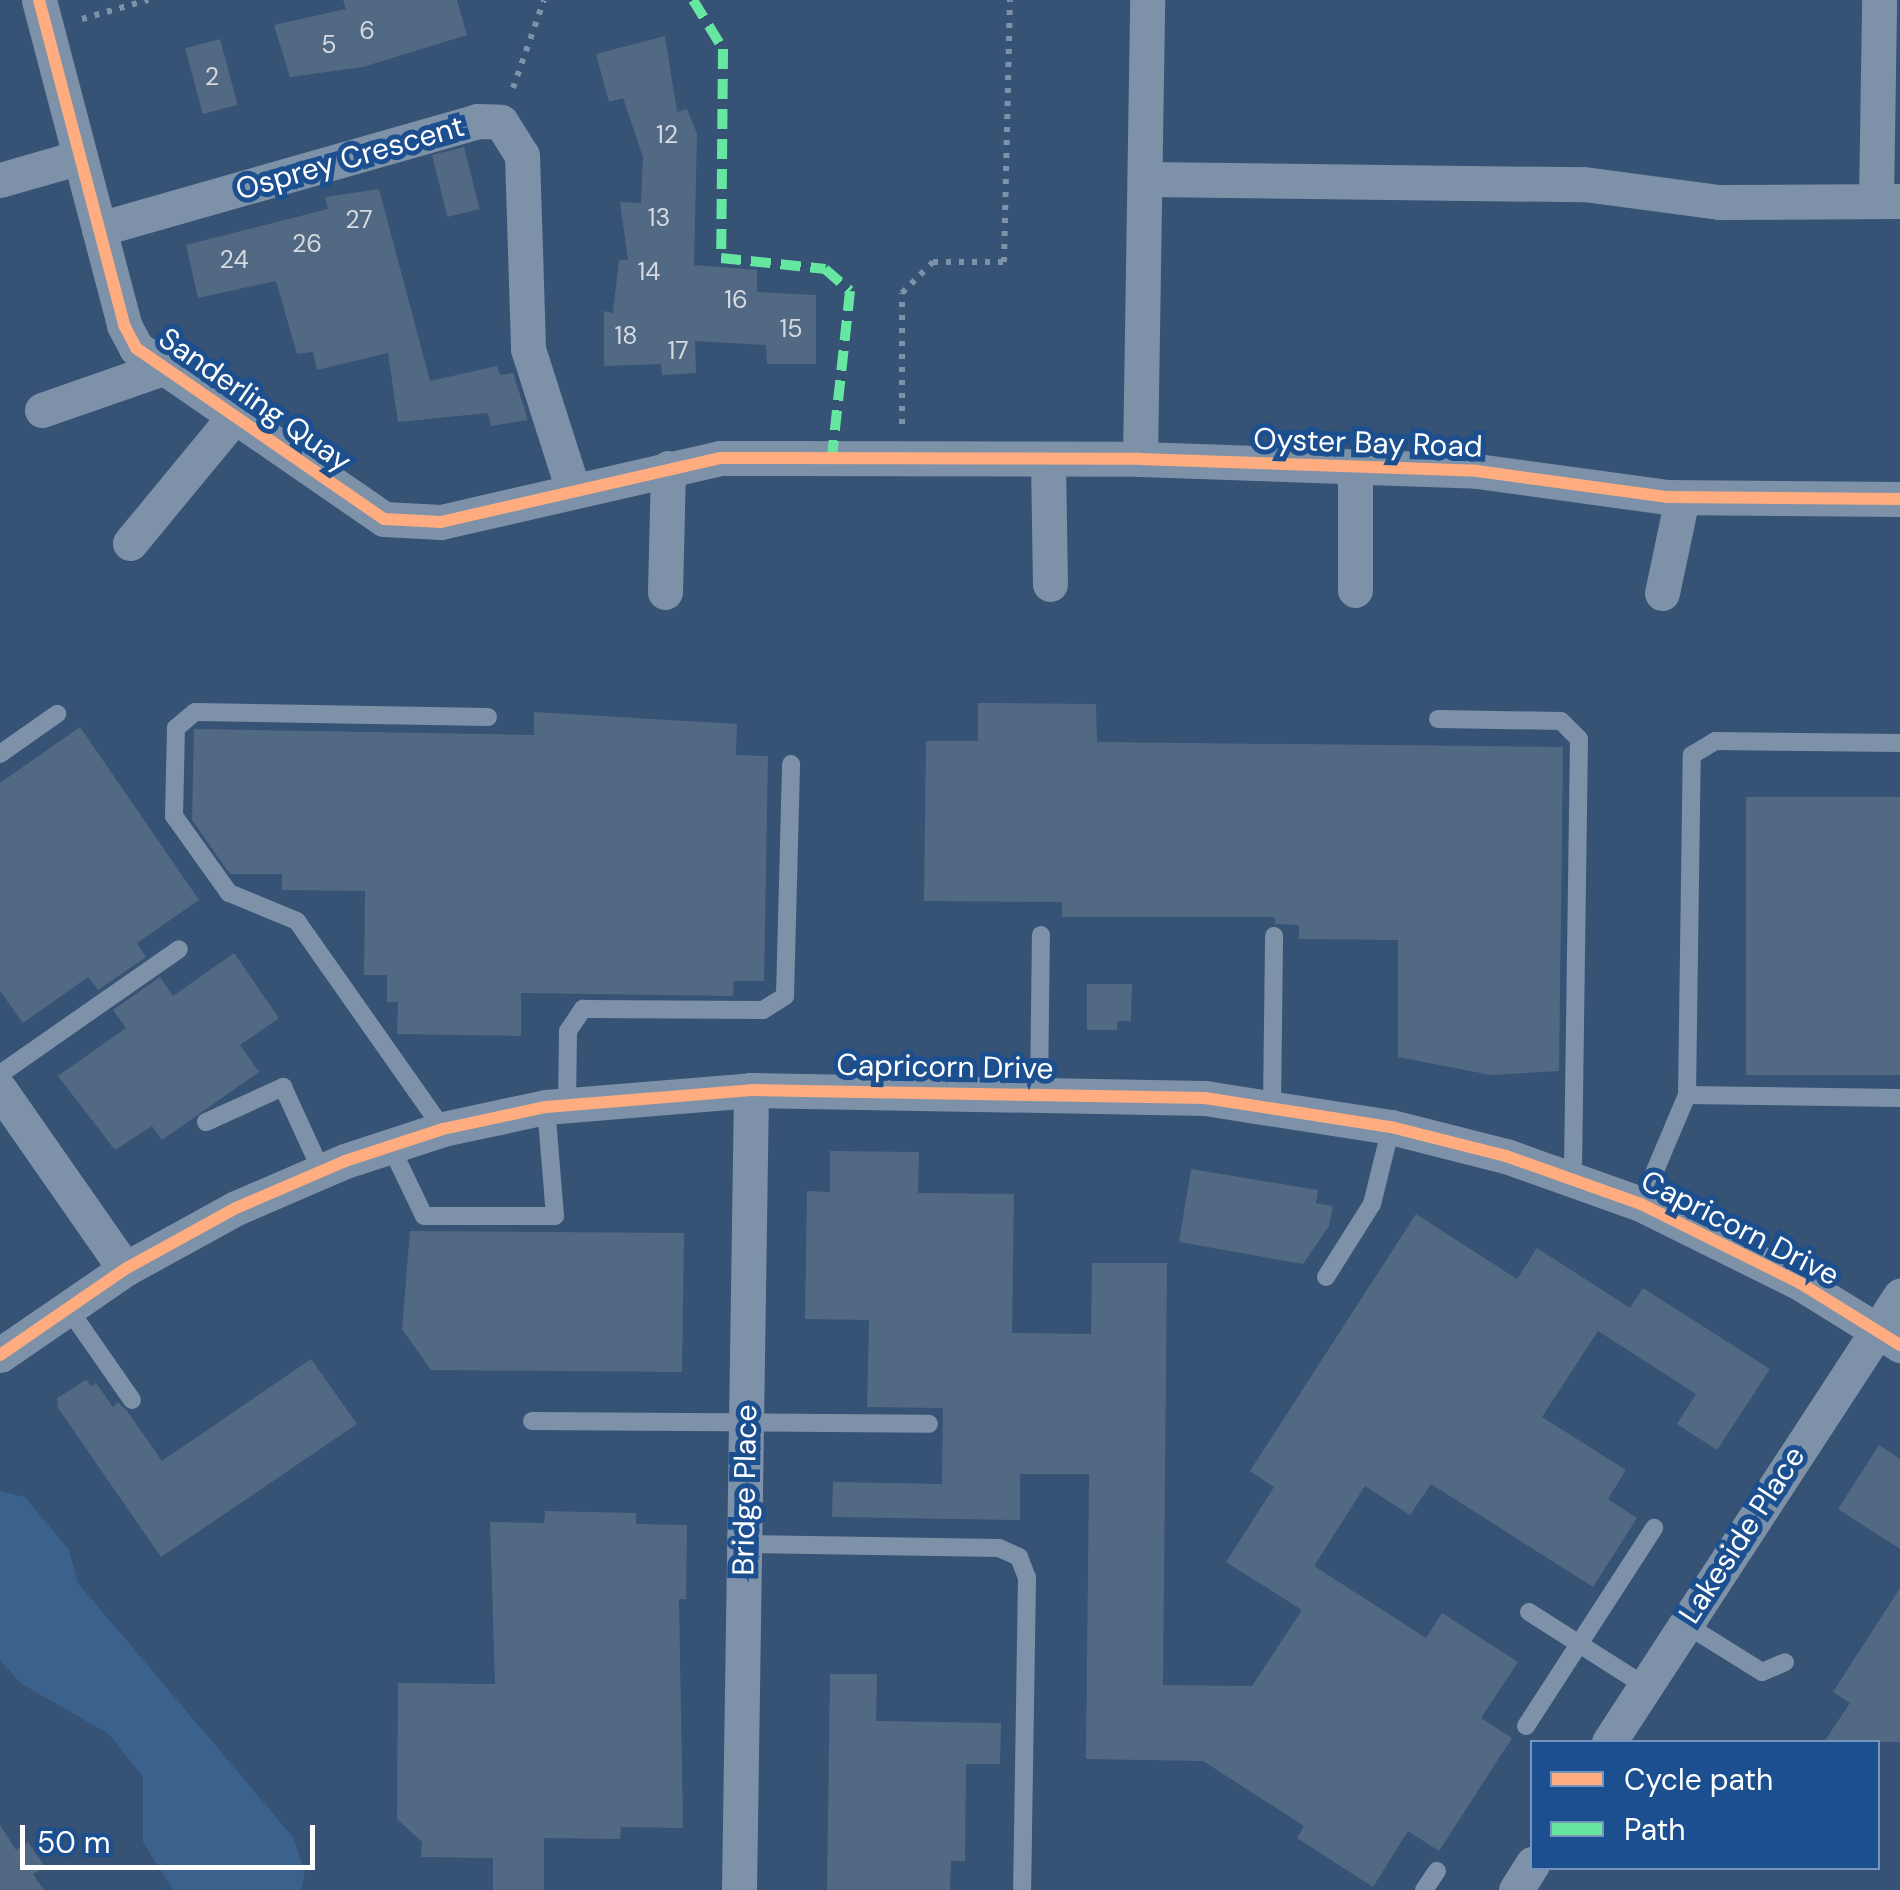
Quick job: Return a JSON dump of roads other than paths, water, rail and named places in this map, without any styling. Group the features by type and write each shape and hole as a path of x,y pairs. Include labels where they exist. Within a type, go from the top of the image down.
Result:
{"street":[{"path":"1140,459 1148,0"},
{"path":"1146,179 1584,184 1719,202 1888,201 1879,0"},
{"name":"Sanderling Quay","path":"43,15 124,325 136,348 160,370 384,519 441,522 574,490"},
{"name":"Osprey Crescent","path":"100,230 478,121 502,122 522,155 528,348 574,490"},
{"path":"0,180 80,157"},
{"name":"Sanderling Quay","path":"42,410 160,370"},
{"name":"Sanderling Quay","path":"130,543 233,418"},
{"name":"Oyster Bay Road","path":"668,468 720,458 1140,459 1477,470 1682,498 1900,499"},
{"path":"1048,458 1050,584"},
{"path":"1354,590 1355,467"},
{"path":"574,490 668,468 665,592"},
{"path":"1662,593 1682,498"},
{"path":"0,1090 125,1268"},
{"name":"Capricorn Drive","path":"0,1355 125,1268 321,1170 443,1130 556,1106 751,1090 1040,1093 1272,1106 1392,1127 1572,1176 1641,1204 1800,1283 1888,1337"},
{"name":"Bridge Place","path":"738,1890 751,1090"},
{"name":"Lakeside Place","path":"1610,1740 1685,1624 1888,1337 1900,1296"},
{"path":"1516,1890 1530,1867"}],"lane":[{"path":"443,1130 297,921 229,894 174,816 176,728 196,712 488,717"},
{"path":"0,754 56,714"},
{"path":"1438,719 1562,721 1579,739 1572,1176"},
{"path":"1641,1204 1687,1096 1692,755 1714,741 1900,743"},
{"path":"391,1147 424,1216 555,1216 556,1106 568,1031 583,1009 763,1010 785,996 791,764"},
{"path":"1040,1093 1041,936"},
{"path":"1272,1106 1274,936"},
{"path":"0,1074 179,949"},
{"path":"206,1122 283,1087 321,1170"},
{"path":"1687,1096 1900,1098"},
{"path":"1326,1277 1372,1204 1392,1127"},
{"path":"68,1308 132,1400"},
{"path":"532,1421 928,1424"},
{"path":"1526,1726 1654,1528"},
{"path":"744,1544 999,1548 1020,1557 1026,1578 1022,1890"},
{"path":"1530,1612 1645,1686"},
{"path":"1685,1624 1762,1672 1786,1662"},
{"path":"1424,1890 1437,1871"}],"water":[{"path":"0,1491 25,1497 69,1550 78,1583 293,1837 305,1872 301,1890 173,1890 143,1842 143,1777 109,1734 20,1683 0,1660"}]}
